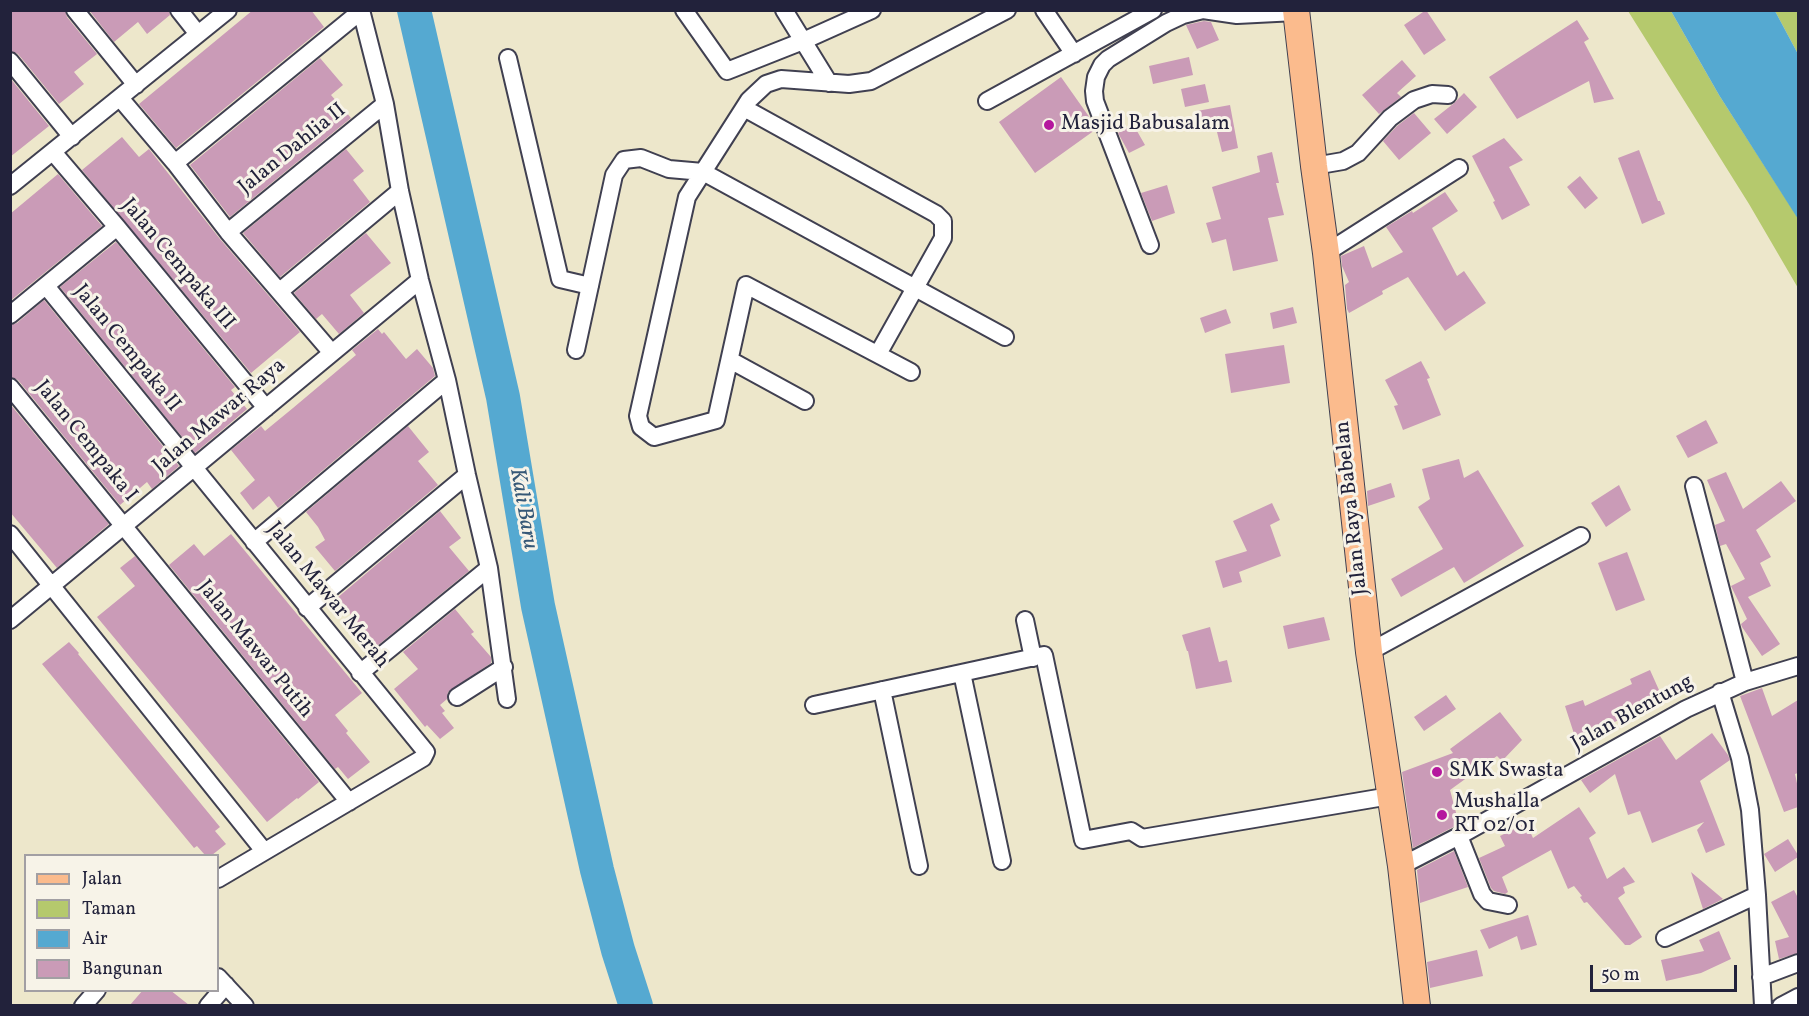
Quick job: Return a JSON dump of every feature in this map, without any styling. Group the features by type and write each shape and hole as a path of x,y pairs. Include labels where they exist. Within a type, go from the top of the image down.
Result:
{"main road":[{"name":"Jalan Raya Babelan","path":"1296,11 1326,253 1369,652 1401,866 1418,1005"}],"street":[{"path":"75,10 136,85"},
{"path":"179,10 198,34"},
{"path":"10,186 228,10"},
{"path":"684,10 727,71 803,41 872,10"},
{"path":"784,10 829,83"},
{"path":"910,372 746,285 716,420 654,437 641,427 638,416 687,197 749,100 766,84 781,79 849,84 871,81 1007,10"},
{"path":"1044,10 1074,54"},
{"path":"987,101 1153,10"},
{"path":"1150,245 1095,101 1096,77 1102,65 1166,23 1176,13 1203,10 1237,15 1296,11"},
{"path":"175,163 361,11 385,104 418,281 447,380 489,568 507,699"},
{"path":"508,58 560,279 590,286"},
{"path":"10,61 72,137"},
{"path":"1314,166 1343,161 1358,153 1390,118 1414,99 1432,94 1448,95"},
{"path":"120,98 175,163 228,232 332,353"},
{"name":"Jalan Dahlia II","path":"228,232 385,104"},
{"path":"744,108 936,214 943,221 943,238 878,354"},
{"name":"Jalan Cempaka III","path":"53,152 266,408"},
{"path":"576,350 614,175 624,160 641,158 669,169 703,172 1005,337"},
{"path":"1326,253 1459,168"},
{"path":"280,291 400,191"},
{"path":"10,315 117,227"},
{"name":"Jalan Mawar Raya","path":"10,620 418,281"},
{"name":"Jalan Cempaka II","path":"46,286 193,468"},
{"path":"730,360 806,401"},
{"path":"254,542 447,380"},
{"name":"Jalan Cempaka I","path":"10,387 124,526"},
{"name":"Jalan Mawar Merah","path":"193,468 426,752 423,758 350,802"},
{"path":"307,608 467,476"},
{"path":"1694,486 1745,682"},
{"name":"Jalan Mawar Putih","path":"124,526 350,802"},
{"path":"10,534 264,851"},
{"path":"1369,652 1581,536"},
{"path":"360,673 489,568"},
{"path":"1025,620 1032,658"},
{"path":"814,705 1044,655 1083,840 1131,831 1142,838 1390,796"},
{"name":"Jalan Blentung","path":"1401,866 1686,709 1745,682 1798,666"},
{"path":"457,697 504,667"},
{"path":"962,673 1002,861"},
{"path":"882,690 919,866"},
{"path":"1720,693 1740,758 1750,810 1763,1005"},
{"path":"219,878 350,802"},
{"path":"1459,836 1482,894 1488,901 1508,905"},
{"path":"1665,938 1757,895"},
{"path":"1761,977 1798,963"},
{"path":"222,981 245,1005"},
{"path":"83,1005 95,992"},
{"path":"208,1005 216,992"},
{"path":"1781,1005 1798,997"}],"green space":[{"path":"1628,11 1671,11 1719,95 1798,218 1798,288 1749,204"},
{"path":"1775,11 1798,11 1798,54"}],"water":[{"path":"1671,11 1775,11 1798,54 1798,219 1719,95"}],"building":[{"path":"10,10 65,10 67,17 97,54 74,72 84,84 59,104 18,54 10,51"},
{"path":"89,10 169,10 170,15 147,34 138,22 114,42"},
{"path":"253,10 311,10 324,27 176,148 139,104"},
{"path":"1426,10 1446,40 1424,55 1404,25"},
{"path":"1577,20 1589,39 1584,42 1614,99 1594,103 1589,81 1517,119 1489,77"},
{"path":"1204,21 1211,22 1219,40 1197,49 1186,25"},
{"path":"1189,57 1193,75 1153,84 1149,66"},
{"path":"320,58 343,85 331,95 351,118 230,217 190,165"},
{"path":"1402,60 1416,76 1397,93 1401,97 1379,114 1362,95"},
{"name":"Masjid Babusalam","path":"1061,77 1090,118 1095,130 1035,173 999,122"},
{"path":"10,78 49,126 10,157"},
{"path":"1205,84 1209,102 1185,107 1181,89"},
{"path":"1464,93 1477,107 1447,134 1434,119"},
{"path":"1230,105 1238,148 1222,152 1216,128 1200,131 1197,111"},
{"path":"1414,113 1431,133 1399,160 1383,141"},
{"path":"1133,124 1145,145 1129,153 1118,133"},
{"path":"122,137 139,157 149,149 220,239 300,332 251,373 82,170"},
{"path":"1504,138 1523,160 1509,167 1530,205 1502,220 1472,156"},
{"path":"346,149 364,171 353,180 370,202 280,277 243,233"},
{"path":"1639,150 1665,214 1642,224 1618,158"},
{"path":"1272,152 1279,183 1276,183 1284,215 1268,218 1278,261 1233,271 1226,239 1212,243 1206,223 1221,219 1212,187 1260,172 1257,156"},
{"path":"58,174 102,226 10,301 10,214"},
{"path":"1580,176 1598,198 1585,209 1567,187"},
{"path":"1167,185 1175,213 1152,221 1141,193"},
{"path":"1445,192 1458,211 1432,228 1457,276 1464,271 1486,303 1445,331 1408,277 1349,313 1345,285 1349,282 1342,266 1341,256 1364,246 1372,268 1403,252 1386,227"},
{"path":"366,233 391,263 350,295 364,313 339,334 322,314 316,319 294,293"},
{"path":"116,242 235,387 231,390 247,409 195,453 60,287"},
{"path":"44,300 179,466 152,489 147,482 120,505 18,380 10,377 10,325 17,323"},
{"path":"1293,307 1297,323 1273,329 1270,313"},
{"path":"1226,309 1231,323 1205,333 1200,318"},
{"path":"378,329 382,334 384,332 406,359 417,349 433,368 435,376 278,508 269,496 253,510 240,493 255,480 231,450 261,426 265,431 293,408 356,355 352,350"},
{"path":"1284,345 1290,383 1231,393 1225,354"},
{"path":"1421,361 1430,378 1427,379 1441,415 1403,430 1394,406 1398,405 1385,380"},
{"path":"10,404 109,524 57,568 10,512"},
{"path":"1706,420 1718,443 1688,458 1676,436"},
{"path":"408,426 429,452 418,461 438,485 335,571 315,547 325,540 306,512"},
{"path":"1459,459 1464,478 1478,470 1524,546 1464,583 1454,567 1401,597 1391,579 1443,549 1418,507 1430,499 1422,469"},
{"path":"1726,472 1743,509 1781,481 1796,501 1756,530 1771,557 1760,563 1771,586 1748,597 1780,644 1762,656 1742,627 1741,624 1747,619 1731,586 1745,579 1726,544 1720,546 1715,525 1725,521 1707,480"},
{"path":"1391,483 1395,497 1368,506 1367,491"},
{"path":"1619,485 1631,510 1606,527 1591,503"},
{"path":"1272,503 1280,520 1270,525 1281,556 1239,572 1242,582 1223,588 1215,561 1247,551 1233,521"},
{"path":"440,511 461,538 449,547 469,571 377,646 337,598"},
{"path":"231,534 362,693 335,715 348,731 346,733 370,762 348,779 338,767 335,769 169,565 194,544 204,556"},
{"path":"1627,552 1645,600 1616,611 1598,563"},
{"path":"135,556 319,782 267,822 97,617 135,586 120,568"},
{"path":"455,609 474,632 471,634 491,657 491,663 448,692 447,699 440,705 445,711 442,713 454,728 440,739 427,725 425,727 394,689 418,669 403,652"},
{"path":"1324,617 1330,640 1288,649 1283,626"},
{"path":"1210,627 1219,662 1227,660 1232,682 1196,689 1182,635"},
{"path":"69,642 220,827 215,831 226,844 213,854 204,854 197,846 194,848 42,664"},
{"path":"1650,670 1663,699 1600,729 1604,734 1577,743 1565,706 1583,700 1585,706 1632,684 1630,679"},
{"path":"1762,688 1772,716 1798,700 1798,773 1795,774 1798,807 1784,812 1740,696"},
{"path":"1446,695 1456,709 1424,731 1414,717"},
{"path":"1500,712 1522,740 1502,761 1497,756 1450,790 1459,824 1413,848 1402,772 1453,753 1450,749"},
{"path":"1712,733 1730,760 1700,781 1725,845 1706,853 1697,830 1704,822 1652,843 1640,811 1628,815 1615,774 1590,793 1581,780 1660,736 1676,760"},
{"path":"1579,807 1596,833 1589,838 1607,879 1624,867 1635,882 1623,887 1625,893 1618,898 1642,937 1630,945 1625,945 1587,902 1584,903 1580,897 1582,896 1574,886 1568,889 1551,850 1502,877 1508,892 1505,894 1491,888 1479,858 1505,846 1500,836 1526,823 1533,838"},
{"path":"1788,839 1798,857 1775,872 1764,854"},
{"path":"1454,851 1468,887 1420,903 1417,870"},
{"path":"1691,872 1723,899 1703,909"},
{"path":"1794,890 1798,898 1798,953 1779,959 1775,941 1789,937 1771,902"},
{"path":"1528,915 1537,945 1521,950 1517,936 1489,949 1480,930"},
{"path":"1719,931 1731,959 1701,973 1666,981 1661,960 1704,951 1699,940"},
{"path":"1477,950 1483,976 1430,988 1427,962"},
{"path":"141,992 173,992 189,1005 130,1005"}],"waterway":[{"name":"Kali Baru","path":"414,10 503,397 538,606 597,870 618,950 636,1006"}],"place":[{"name":"Masjid Babusalam","path":"1049,125"},
{"name":"SMK Swasta","path":"1437,772"},
{"name":"Mushalla RT 02/01","path":"1442,815"}]}
